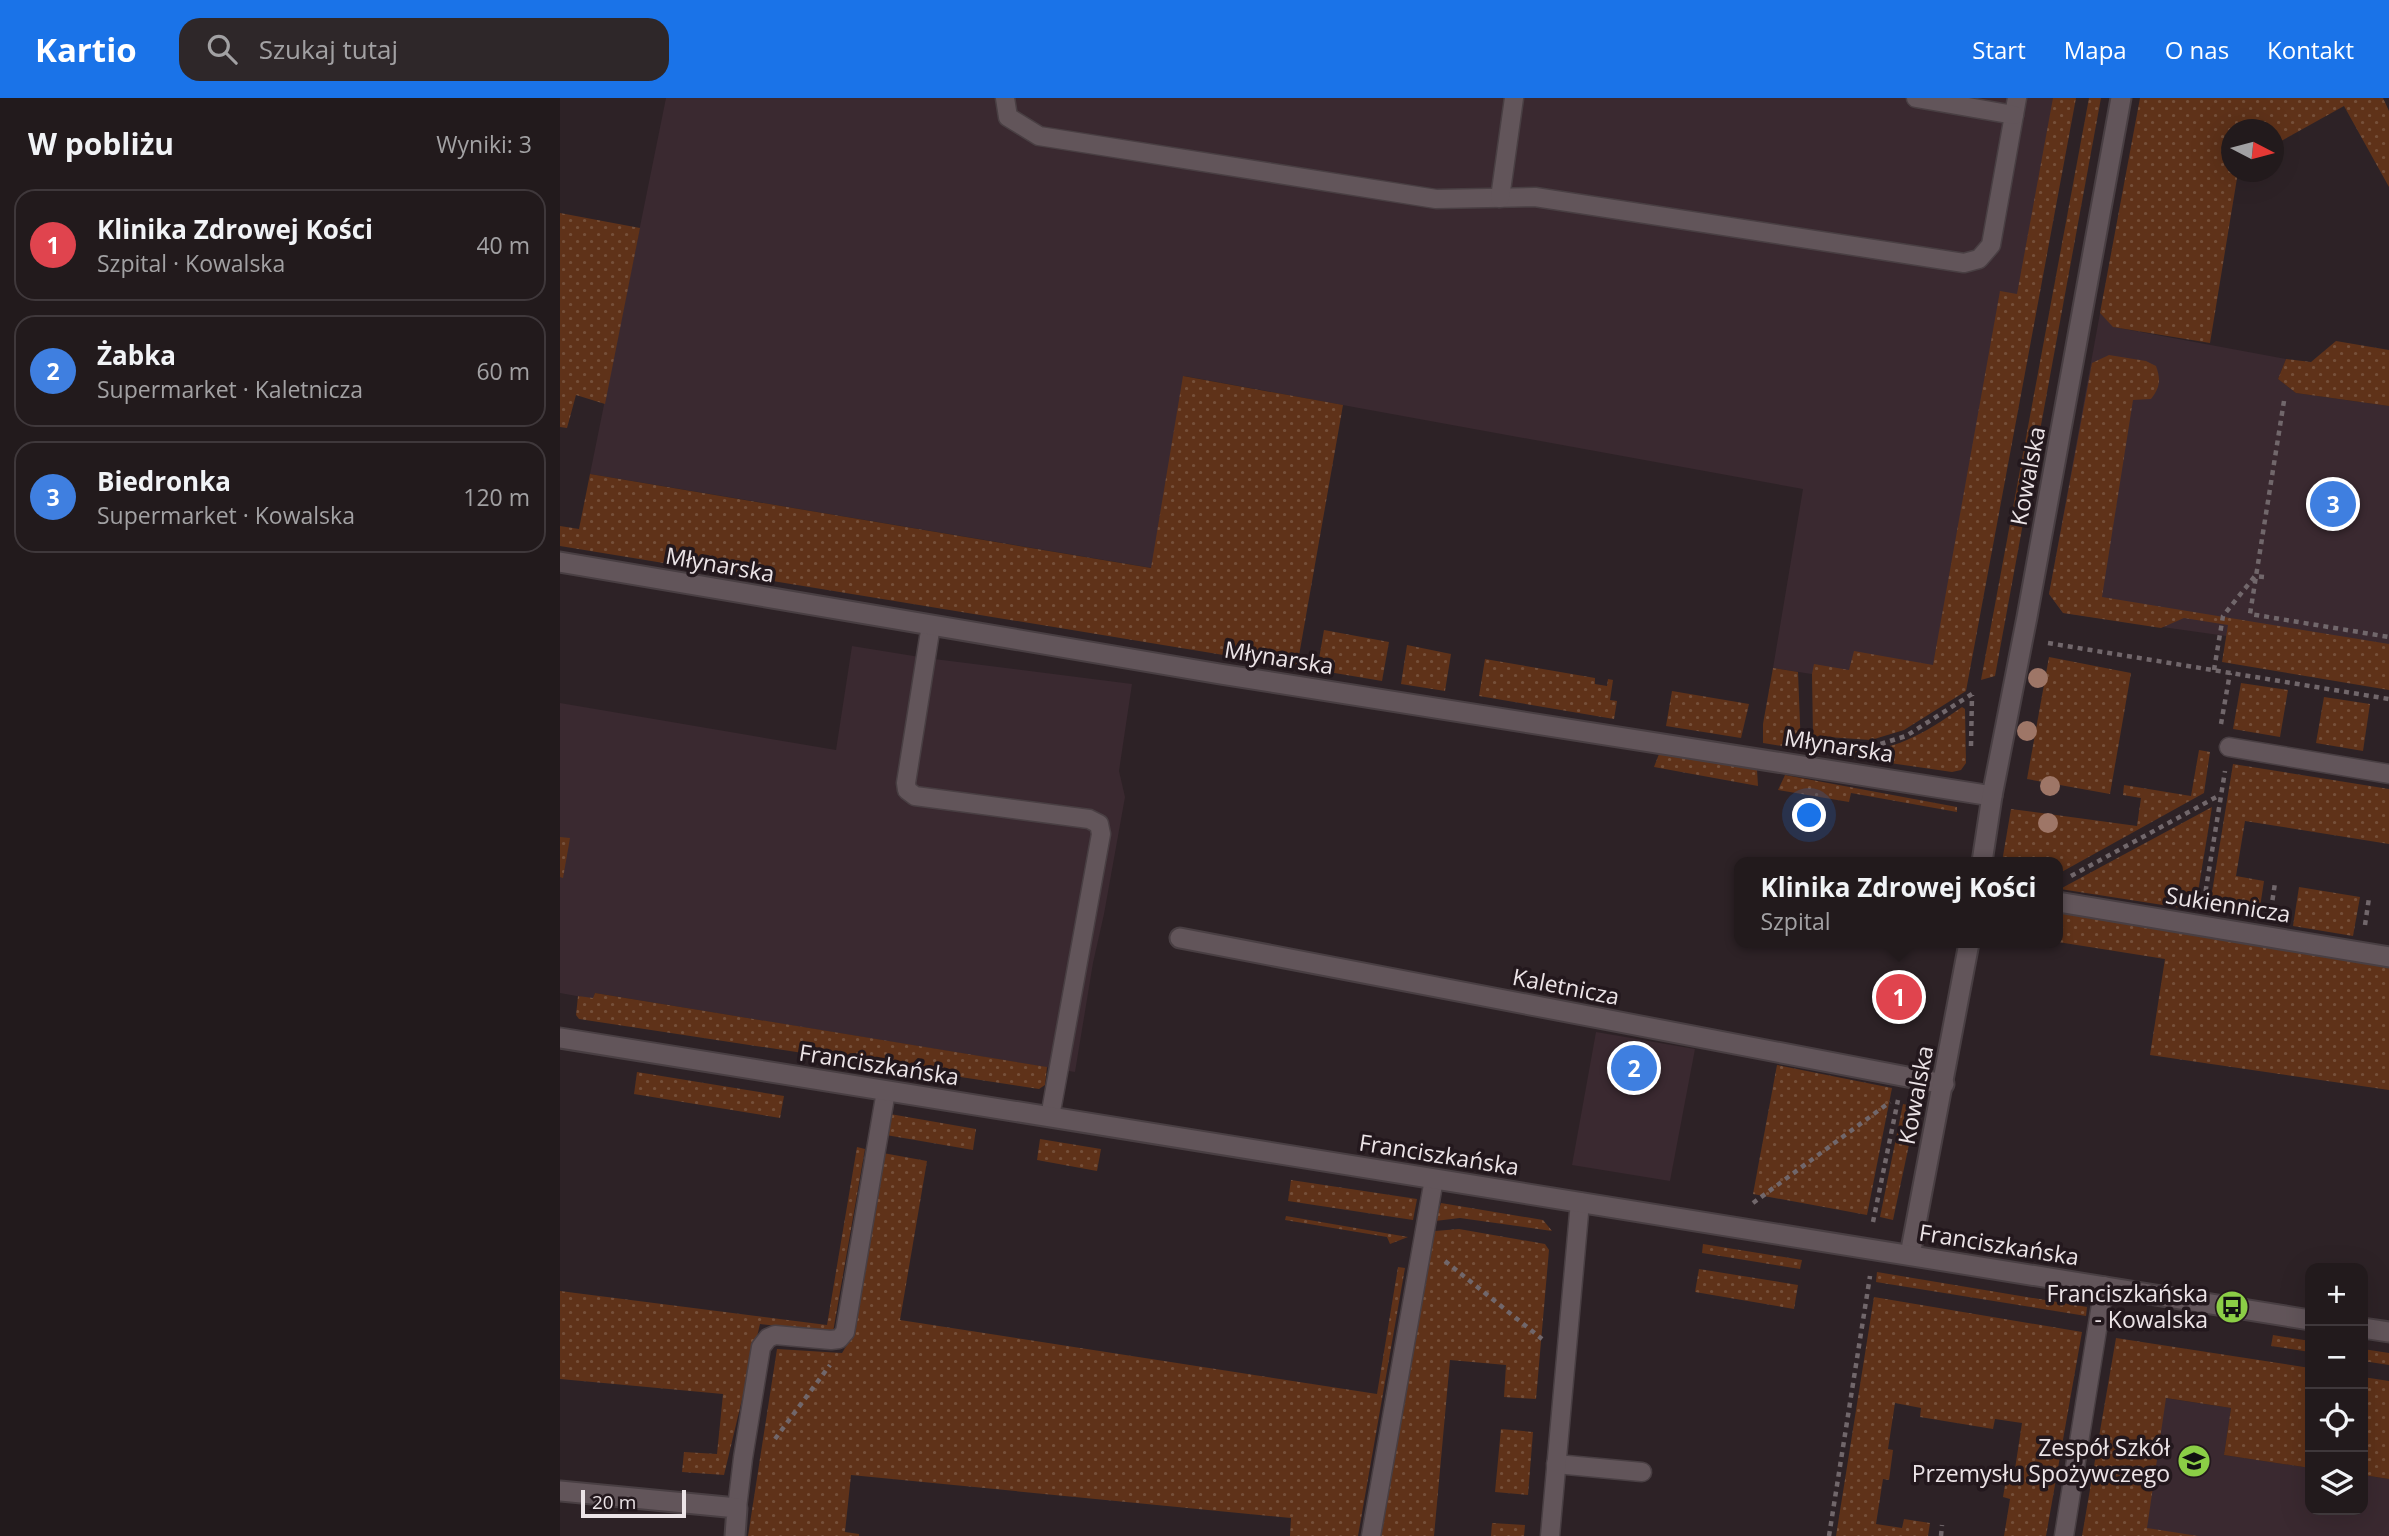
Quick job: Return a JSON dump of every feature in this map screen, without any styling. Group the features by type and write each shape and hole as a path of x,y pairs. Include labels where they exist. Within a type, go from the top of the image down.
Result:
{"street":[{"name":"Kowalska","path":"1983,857 2121,98"},
{"name":"Młynarska","path":"560,562 1296,686 1992,796"},
{"name":"Sukiennicza","path":"2063,903 2389,957"},
{"name":"Kaletnicza","path":"1180,938 1944,1084"},
{"name":"Kowalska","path":"1910,1255 1968,948"},
{"name":"Franciszkańska","path":"560,1038 2305,1319"},
{"path":"2368,1329 2389,1332"},
{"path":"560,1491 737,1508 735,1536"}],"lane":[{"path":"1005,98 1008,117 1039,136 1436,199 1535,197 1965,263 1979,259 1991,245 2016,106 1916,98"},
{"path":"1500,198 1514,98"},
{"path":"931,625 907,790 915,796 1089,819 1100,824 1101,834 1050,1117"},
{"path":"2228,747 2389,774"},
{"path":"737,1508 761,1347 768,1338 775,1335 831,1340 839,1339 845,1332 886,1091"},
{"path":"1371,1536 1434,1179"},
{"path":"1550,1536 1580,1202"},
{"path":"2064,1536 2104,1286"},
{"path":"1556,1464 1642,1472"}],"path":[{"path":"2284,401 2250,614 2389,637"},
{"path":"2214,670 2223,616 2255,576"},
{"path":"2255,576 2265,577"},
{"path":"2023,638 2389,699"},
{"path":"2200,926 2228,747 2217,746 2230,673"},
{"path":"1860,746 1872,747 1906,736 1972,694"},
{"path":"2070,876 2221,794"},
{"path":"1751,1205 1899,1095"},
{"path":"1426,1227 1430,1250 1547,1345"},
{"path":"1829,1536 1874,1250"},
{"path":"743,1458 760,1459 839,1353 839,1339"},
{"path":"1941,1536 1942,1525"}],"shaded area":[{"path":"666,98 2062,98 1945,695 1773,668 1803,489 1184,376 1152,568 590,474"},
{"path":"2053,98 2076,98 1966,691 1904,730 1871,740 1813,736 1814,664 1849,670 1854,651 1933,665 2000,291 2017,294"},
{"path":"2089,98 2101,98 1995,676 1981,680"},
{"path":"2140,98 2383,98 2389,111 2389,187 2344,106 2284,139 2284,119 2221,119 2221,182 2236,182 2210,343 2113,327 2100,313"},
{"path":"560,213 640,228 605,404 576,395 567,428 560,427"},
{"path":"2100,313 2114,327 2286,359 2278,379 2296,393 2389,406 2389,659 2063,613 2049,594"},
{"path":"2336,341 2389,350 2389,406 2296,393 2278,379 2286,359 2311,362"},
{"path":"2109,355 2146,361 2156,366 2159,379 2151,399 2133,400 2102,597 2389,644 2389,690 2222,662 2228,625 2184,618 2161,628 2063,613 2049,594 2092,363"},
{"path":"1183,376 1343,405 1297,667 560,546 560,526 579,529 590,474 1151,568"},
{"path":"1324,630 1389,642 1382,681 1317,670"},
{"path":"1407,645 1451,654 1445,691 1401,684"},
{"path":"852,646 1132,684 1119,771 1125,797 1075,1072 595,993 593,999 560,993 560,703 836,750"},
{"path":"2049,657 2131,673 2110,794 2027,779"},
{"path":"1485,659 1595,678 1595,684 1607,686 1608,679 1613,680 1610,700 1617,701 1614,719 1479,696"},
{"path":"1773,668 1798,672 1801,749 1763,743 1763,724"},
{"path":"2241,683 2288,690 2280,737 2233,729"},
{"path":"1672,691 1749,704 1741,738 1666,726"},
{"path":"2324,697 2370,704 2363,751 2316,743"},
{"path":"1962,707 1965,709 1966,763 1961,770 1952,772 1814,752 1814,748 1857,751 1893,745 1926,730"},
{"path":"2199,750 2210,752 2204,793 2063,871 2063,857 2003,857 2011,809 2137,826 2141,798 2123,795 2124,785 2191,796"},
{"path":"1659,754 1757,770 1758,786 1654,767"},
{"path":"2233,764 2389,789 2389,844 2245,821 2236,876 2264,881 2258,920 2219,913 2210,904"},
{"path":"1785,775 1957,807 1957,812 1851,793 1849,802 1778,790"},
{"path":"2212,807 2195,910 2063,887"},
{"path":"560,837 570,838 563,878 560,877"},
{"path":"2299,887 2360,897 2353,936 2293,926"},
{"path":"2063,912 2389,967 2389,1090 2150,1055 2165,959 2063,943"},
{"path":"595,993 1047,1067 1045,1085 1039,1089 579,1019 576,1015 578,996 593,998"},
{"path":"1596,1032 1695,1049 1670,1181 1572,1165"},
{"path":"1777,1065 1892,1088 1867,1215 1753,1194"},
{"path":"637,1072 784,1096 780,1118 634,1094"},
{"path":"1903,1104 1917,1107 1893,1220 1880,1217"},
{"path":"890,1114 976,1129 973,1150 886,1135"},
{"path":"1040,1139 1101,1149 1097,1171 1037,1160"},
{"path":"857,1147 865,1149 833,1332 760,1324 724,1475 682,1472 684,1452 717,1454 723,1394 560,1379 560,1291 827,1325"},
{"path":"883,1153 927,1161 900,1320 1377,1394 1398,1267 1405,1268 1358,1536 1290,1536 1291,1518 851,1475 845,1532 859,1536 748,1536 777,1349 842,1353 852,1337"},
{"path":"1291,1180 1417,1199 1413,1220 1288,1201"},
{"path":"1441,1203 1543,1220 1552,1231 1460,1218 1435,1221"},
{"path":"1286,1216 1408,1237 1390,1244 1387,1237 1285,1220"},
{"path":"1459,1229 1545,1244 1549,1250 1536,1399 1504,1397 1506,1365 1450,1360 1434,1536 1380,1536 1430,1250 1435,1231"},
{"path":"1703,1244 1802,1260 1800,1269 1702,1253"},
{"path":"1699,1269 1798,1285 1794,1309 1695,1292"},
{"path":"1877,1272 2087,1307 2086,1316 1876,1282"},
{"path":"1874,1297 2082,1332 2046,1536 2004,1536 2010,1499 2003,1497 2008,1468 2015,1469 2022,1423 1995,1419 1993,1429 1920,1417 1921,1408 1895,1403 1888,1449 1893,1450 1889,1480 1883,1479 1876,1524 1902,1528 1904,1519 1930,1523 1928,1536 1836,1536"},
{"path":"2273,1335 2305,1340 2305,1351 2271,1346"},
{"path":"2116,1338 2305,1367 2305,1467 2224,1455 2231,1408 2166,1398 2147,1528 2198,1536 2082,1536"},
{"path":"2368,1350 2389,1353 2389,1365 2368,1362"},
{"path":"2368,1378 2389,1381 2389,1479 2368,1476"},
{"name":"Zespół Szkół Przemysłu Spożywczego","path":"2165,1398 2231,1408 2224,1455 2305,1467 2305,1515 2368,1515 2368,1476 2389,1479 2389,1536 2112,1536"},
{"path":"1501,1429 1533,1432 1528,1495 1495,1492"},
{"path":"1492,1523 1525,1525 1524,1536 1491,1536"}],"place":[{"name":"Biedronka","path":"2333,504"},
{"name":"Klinika Zdrowej Kości","path":"1899,997"},
{"name":"Żabka","path":"1634,1068"},
{"name":"Franciszkańska - Kowalska","path":"2232,1307"},
{"name":"Zespół Szkół Przemysłu Spożywczego","path":"2194,1461"}]}
